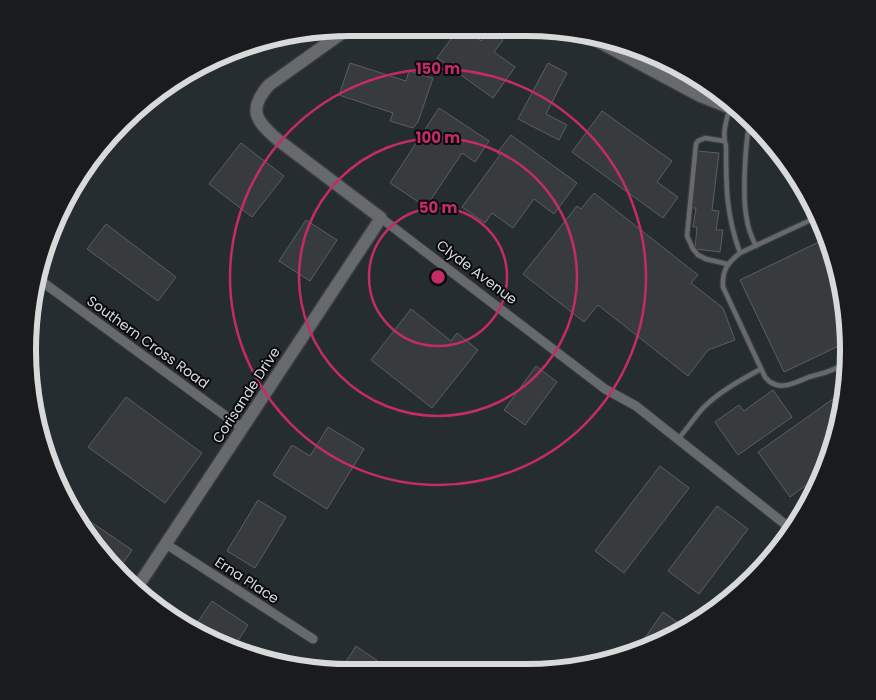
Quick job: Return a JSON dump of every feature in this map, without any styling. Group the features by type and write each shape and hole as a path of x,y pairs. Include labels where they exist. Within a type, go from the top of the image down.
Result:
{"street":[{"name":"Clyde Avenue","path":"337,37 269,85 259,97 255,111 258,120 264,128 605,389 636,406 787,525"},
{"path":"609,48 670,81 723,106"},
{"name":"Corisande Drive","path":"140,583 381,218"},
{"name":"Southern Cross Road","path":"44,283 242,428"},
{"name":"Erna Place","path":"166,544 313,639"}],"lane":[{"path":"729,111 724,141 726,146 726,180 729,216 740,253"},
{"path":"749,129 745,205 747,222 756,246"},
{"path":"724,141 701,139 696,144 686,229 688,243 698,255 727,264"},
{"path":"811,220 740,253 727,264 724,271 723,287 768,381 785,386 812,376 830,372 839,367"},
{"path":"678,438 703,408 718,395 733,384 762,369"}],"shaded area":[{"path":"350,36 547,37 587,42 619,51 616,57 677,92 717,111 738,118 762,143 798,193 816,230 834,289 839,329 839,371 834,411 823,451 798,507 775,541 748,572 717,599 683,622 627,647 587,658 547,663 350,664 289,658 230,640 193,622 159,599 114,557 78,507 53,451 42,411 39,391 36,350 37,329 42,289 47,269 60,230 69,211 78,193 101,159 143,114 193,78 249,53 289,42 309,39"},
{"path":"662,68 696,86 693,85"}],"building":[{"path":"453,36 474,36 481,41 485,36 497,36 503,40 494,52 515,67 493,98 437,58"},
{"path":"350,63 406,81 409,71 433,78 418,122 413,128 390,121 393,113 339,95"},
{"path":"548,63 567,73 546,114 567,125 559,140 518,119"},
{"path":"439,108 489,141 475,162 462,153 426,207 390,183"},
{"path":"602,111 672,161 657,182 678,197 663,218 572,152"},
{"path":"511,135 577,183 554,214 534,199 513,228 492,213 485,223 462,207 500,155 497,153"},
{"path":"241,143 284,176 252,217 209,184"},
{"path":"697,151 719,153 712,210 719,211 716,230 723,230 720,252 695,249 697,227 693,227 696,208 690,208"},
{"path":"594,193 698,275 691,283 723,308 735,340 708,350 688,376 598,305 584,322 523,274 577,206 581,209"},
{"path":"306,220 337,240 310,281 279,261"},
{"path":"106,224 176,277 158,301 87,249"},
{"path":"820,241 834,289 840,346 784,372 740,280"},
{"path":"411,309 451,341 457,333 478,350 432,408 371,360"},
{"path":"536,366 557,382 525,425 504,410"},
{"path":"773,390 792,417 738,455 715,422 739,405 744,411"},
{"path":"126,397 202,453 165,503 88,447"},
{"path":"836,397 823,451 807,489 805,486 790,497 758,452"},
{"path":"328,427 364,449 327,509 273,475 292,445 310,456"},
{"path":"660,466 689,488 624,573 595,551"},
{"path":"258,500 286,517 255,568 227,551"},
{"path":"717,506 748,529 699,594 668,571"},
{"path":"85,518 132,550 122,565 101,541"},
{"path":"212,601 248,625 237,643 197,624"},
{"path":"663,612 680,624 665,631 643,641"},
{"path":"356,646 382,664 350,664 345,664"}]}
